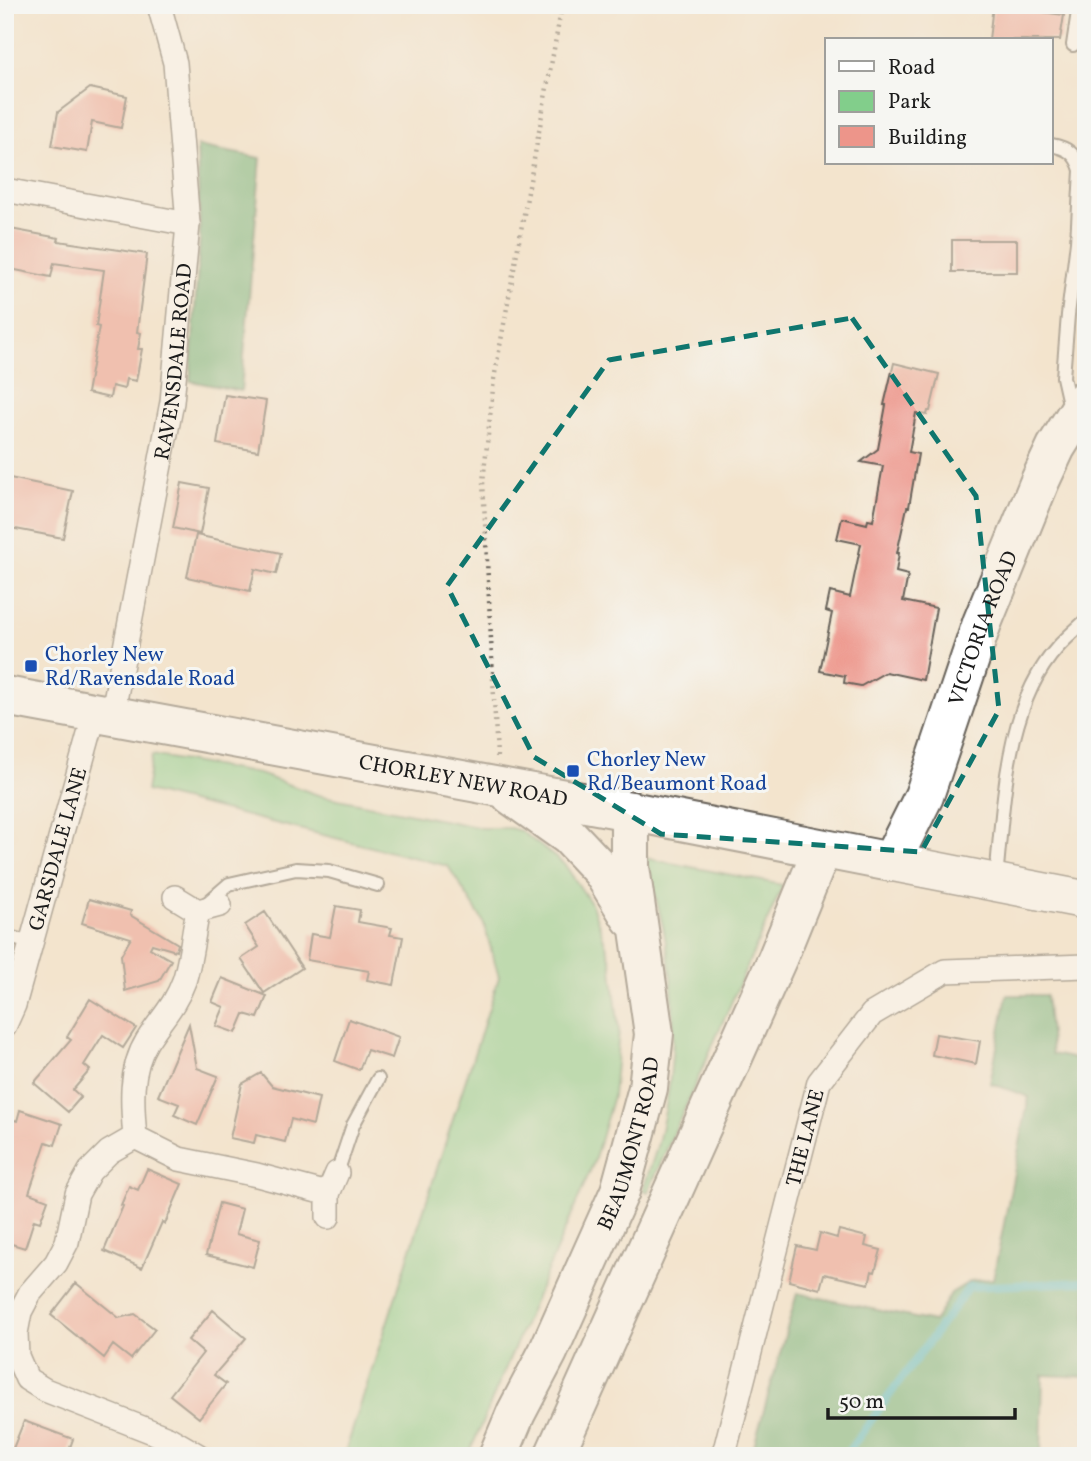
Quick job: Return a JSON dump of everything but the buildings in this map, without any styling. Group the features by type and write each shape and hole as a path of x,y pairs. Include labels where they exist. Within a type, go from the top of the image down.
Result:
{"highway":[{"name":"VICTORIA ROAD","path":"891,862 923,796 987,610 1056,447 1079,409"},
{"name":"CHORLEY NEW ROAD","path":"5,696 891,862"},
{"path":"499,787 569,836 602,871 638,928"},
{"name":"BEAUMONT ROAD","path":"498,1456 620,1191 648,1088 654,1034 630,867 630,811"},
{"path":"554,1456 778,957 822,849"}],"main road":[{"name":"CHORLEY NEW ROAD","path":"891,862 1086,900"}],"street":[{"name":"RAVENSDALE ROAD","path":"104,714 172,401 188,224 175,63 159,5"},
{"path":"5,190 188,224"},
{"name":"GARSDALE LANE","path":"5,1025 14,1005 104,714"},
{"path":"175,897 198,911 220,905"},
{"path":"135,1137 132,1105 134,1073 145,1043 173,1006 184,980 198,911"},
{"name":"THE LANE","path":"722,1456 819,1082 872,1014 945,971 1086,966"},
{"path":"135,1137 179,1159 257,1175 332,1184 328,1217"},
{"path":"135,1137 109,1152 90,1171 77,1194 67,1242 55,1263 30,1293 20,1312 16,1333 17,1356 27,1379 45,1390 168,1438 199,1456"}],"lane":[{"path":"1073,45 1079,5"},
{"path":"1052,145 1070,150 1078,160 1081,170 1077,242 1063,377 1079,409"},
{"path":"996,882 1007,769 1019,717 1038,676 1057,648 1086,620"},
{"path":"198,911 229,884 296,869 330,871 378,885"},
{"path":"5,936 32,943"},
{"path":"332,1184 353,1125 378,1079"}],"path":[{"path":"499,787 483,482 494,379 562,5"}],"highlighted area":[{"path":"852,318 976,496 999,710 921,852 661,834 534,757 447,586 609,360"}],"green space":[{"path":"197,146 261,158 241,391 190,381 200,237"},
{"path":"152,755 259,774 318,795 482,828 510,828 521,831 565,865 592,905 611,960 619,1031 613,1096 594,1162 468,1456 344,1456 499,977 483,921 448,866 146,791"},
{"path":"645,858 783,885 648,1192 643,1190 659,1139 669,1087 673,1009 669,957"},
{"path":"1007,995 1046,995 1052,1054 1086,1061 1086,1377 1043,1375 1041,1456 751,1456 797,1293 934,1322 951,1293 971,1281 993,1279 1029,1097 990,1083"}],"waterway":[{"path":"845,1456 969,1287 1086,1282"}],"place":[{"name":"Chorley New Rd/Ravensdale Road","path":"31,666"},
{"name":"Chorley New Rd/Beaumont Road","path":"573,771"}]}
